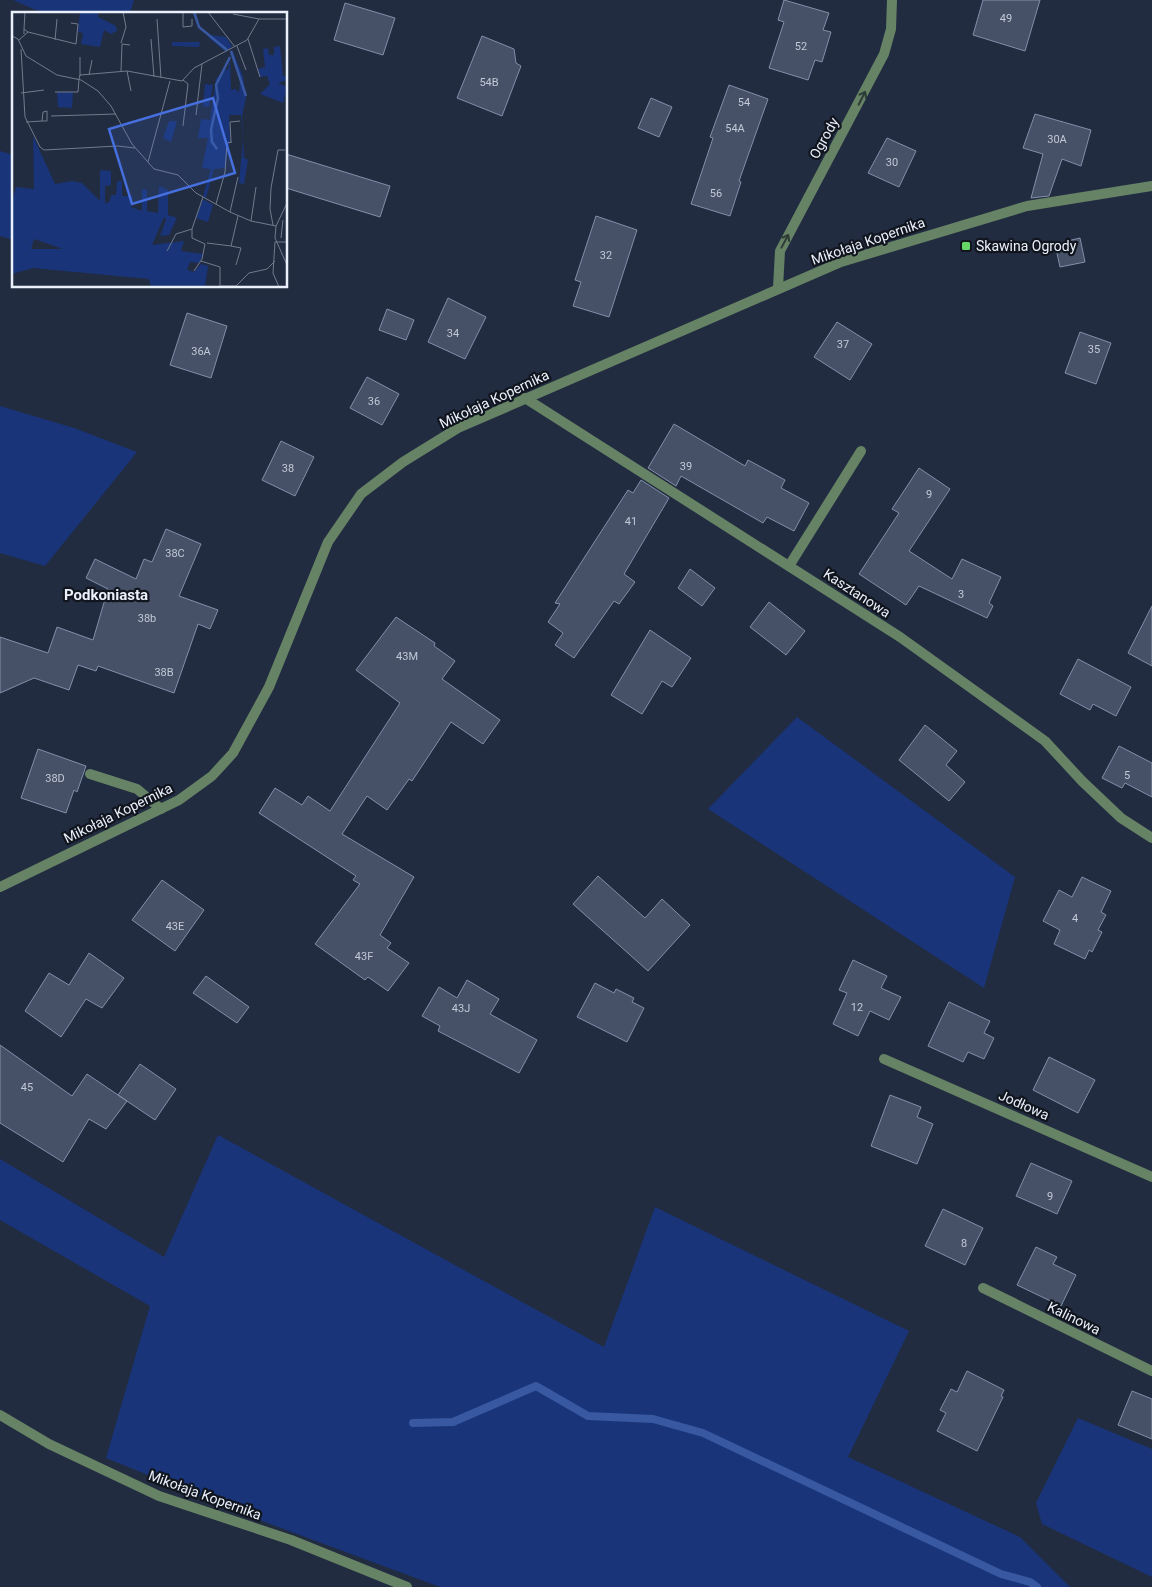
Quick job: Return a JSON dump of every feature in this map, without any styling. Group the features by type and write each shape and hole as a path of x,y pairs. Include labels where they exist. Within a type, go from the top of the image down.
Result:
{"street":[{"name":"Ogrody","path":"778,288 780,251 884,54 890,29 892,0"},
{"name":"Mikołaja Kopernika","path":"0,886 179,800 212,776 234,753 269,687 328,542 361,494 403,462 458,428 841,262 1027,206 1152,186"},
{"name":"Kasztanowa","path":"526,398 900,637 1045,741 1082,781 1121,818 1152,838"},
{"path":"789,566 861,451"},
{"path":"90,774 137,789 161,809"},
{"name":"Jodłowa","path":"884,1059 1152,1177"},
{"name":"Kalinowa","path":"983,1288 1152,1371"},
{"name":"Mikołaja Kopernika","path":"0,1415 49,1444 159,1496 290,1540 407,1587"}],"shaded area":[{"path":"13,0 134,0 131,12 40,12"},
{"path":"0,151 12,154 12,239 0,236"},
{"path":"0,406 74,428 137,452 45,566 0,553"},
{"path":"797,717 1015,877 984,988 708,809"},
{"path":"218,1135 604,1347 655,1207 909,1331 848,1457 1020,1537 1070,1587 440,1587 254,1518 106,1458 150,1306 0,1220 0,1159 164,1257"},
{"path":"1078,1418 1152,1449 1152,1577 1042,1524 1036,1503"}],"building":[{"path":"784,0 829,13 823,30 831,32 822,62 815,60 808,80 769,68 784,22 778,20"},
{"path":"983,0 1040,0 1025,51 973,35"},
{"path":"345,3 395,18 383,55 334,40"},
{"path":"482,36 514,49 516,63 521,66 502,116 457,98"},
{"path":"729,85 768,99 739,181 741,182 730,216 691,204 713,138 710,137"},
{"path":"651,98 672,107 659,137 638,128"},
{"path":"1035,114 1091,130 1081,166 1062,159 1049,196 1031,198 1043,154 1023,148"},
{"path":"887,138 916,151 899,187 868,173"},
{"path":"288,155 390,186 380,217 288,189"},
{"path":"596,216 637,230 609,317 573,306 581,282 575,280"},
{"path":"1080,238 1085,262 1060,267 1055,244"},
{"path":"448,298 486,317 465,359 428,342"},
{"path":"387,309 414,320 406,340 379,330"},
{"path":"187,313 227,326 211,378 170,365"},
{"path":"837,322 872,344 850,380 814,357"},
{"path":"1080,332 1111,343 1096,384 1065,373"},
{"path":"367,377 399,394 382,425 350,408"},
{"path":"674,424 745,466 748,460 785,480 781,488 809,503 794,531 767,517 763,523 681,476 676,486 648,468"},
{"path":"281,441 314,457 295,496 262,480"},
{"path":"919,468 950,489 909,551 952,579 962,559 1001,577 989,603 993,606 987,618 919,586 906,605 859,574 899,513 892,509"},
{"path":"641,480 669,498 624,574 635,582 619,604 614,601 574,658 555,645 563,633 548,622 560,604 555,603 628,490 633,493"},
{"path":"166,529 201,544 179,596 218,610 210,629 198,624 174,693 98,666 96,671 78,665 69,690 34,678 0,693 0,637 48,653 57,627 93,640 108,589 86,578 95,559 136,579 144,559 152,562"},
{"path":"690,569 715,588 702,606 678,588"},
{"path":"769,602 805,631 786,655 750,627"},
{"path":"1152,606 1152,666 1128,653"},
{"path":"396,617 435,643 434,646 455,661 442,679 500,720 483,744 451,722 412,781 409,779 387,810 367,796 342,834 414,877 380,935 391,943 387,948 409,963 388,991 368,977 365,980 315,944 360,884 353,880 356,876 259,813 275,788 302,805 308,796 330,811 400,703 356,670"},
{"path":"650,630 691,658 672,687 662,681 642,714 611,695"},
{"path":"1078,659 1131,687 1116,716 1093,704 1090,710 1060,694"},
{"path":"925,725 957,751 946,765 965,782 949,801 899,760"},
{"path":"1119,746 1152,763 1152,797 1125,783 1122,788 1102,778"},
{"path":"38,749 86,766 77,792 74,790 66,813 21,798"},
{"path":"598,876 645,918 662,899 690,925 648,971 573,904"},
{"path":"1082,877 1111,891 1101,912 1106,915 1098,930 1102,932 1092,952 1089,950 1085,959 1054,944 1060,930 1043,921 1059,890 1072,897"},
{"path":"162,880 204,910 175,951 132,920"},
{"path":"89,953 124,978 102,1008 86,999 61,1037 25,1011 49,973 69,985"},
{"path":"853,960 887,976 881,988 901,997 889,1020 870,1011 858,1036 833,1024 847,993 839,990"},
{"path":"206,976 249,1007 237,1023 193,993"},
{"path":"467,980 499,999 490,1014 537,1040 519,1073 438,1031 440,1026 422,1016 439,987 457,998"},
{"path":"595,983 614,993 616,989 634,998 632,1002 644,1008 627,1042 577,1017"},
{"path":"949,1002 990,1021 984,1033 994,1038 984,1059 968,1052 963,1062 928,1046"},
{"path":"0,1045 72,1096 87,1074 127,1101 106,1129 89,1119 63,1162 0,1123"},
{"path":"1049,1057 1095,1080 1078,1113 1033,1090"},
{"path":"140,1064 176,1089 155,1120 118,1095"},
{"path":"890,1095 921,1107 917,1117 933,1124 917,1164 871,1146"},
{"path":"1031,1163 1072,1181 1057,1214 1016,1196"},
{"path":"943,1209 983,1228 965,1265 925,1246"},
{"path":"1036,1247 1057,1257 1053,1264 1076,1275 1061,1306 1017,1285"},
{"path":"967,1371 1004,1390 1001,1396 1003,1397 977,1451 937,1431 946,1413 940,1410 951,1389 957,1392"},
{"path":"1132,1391 1152,1399 1152,1439 1118,1425"}],"waterway":[{"path":"413,1423 453,1422 536,1386 588,1416 653,1419 703,1433 1001,1574 1030,1582 1037,1587"}],"place":[{"name":"Skawina Ogrody","path":"966,246"}],"district":[{"name":"Podkoniasta","path":"106,595"}]}
